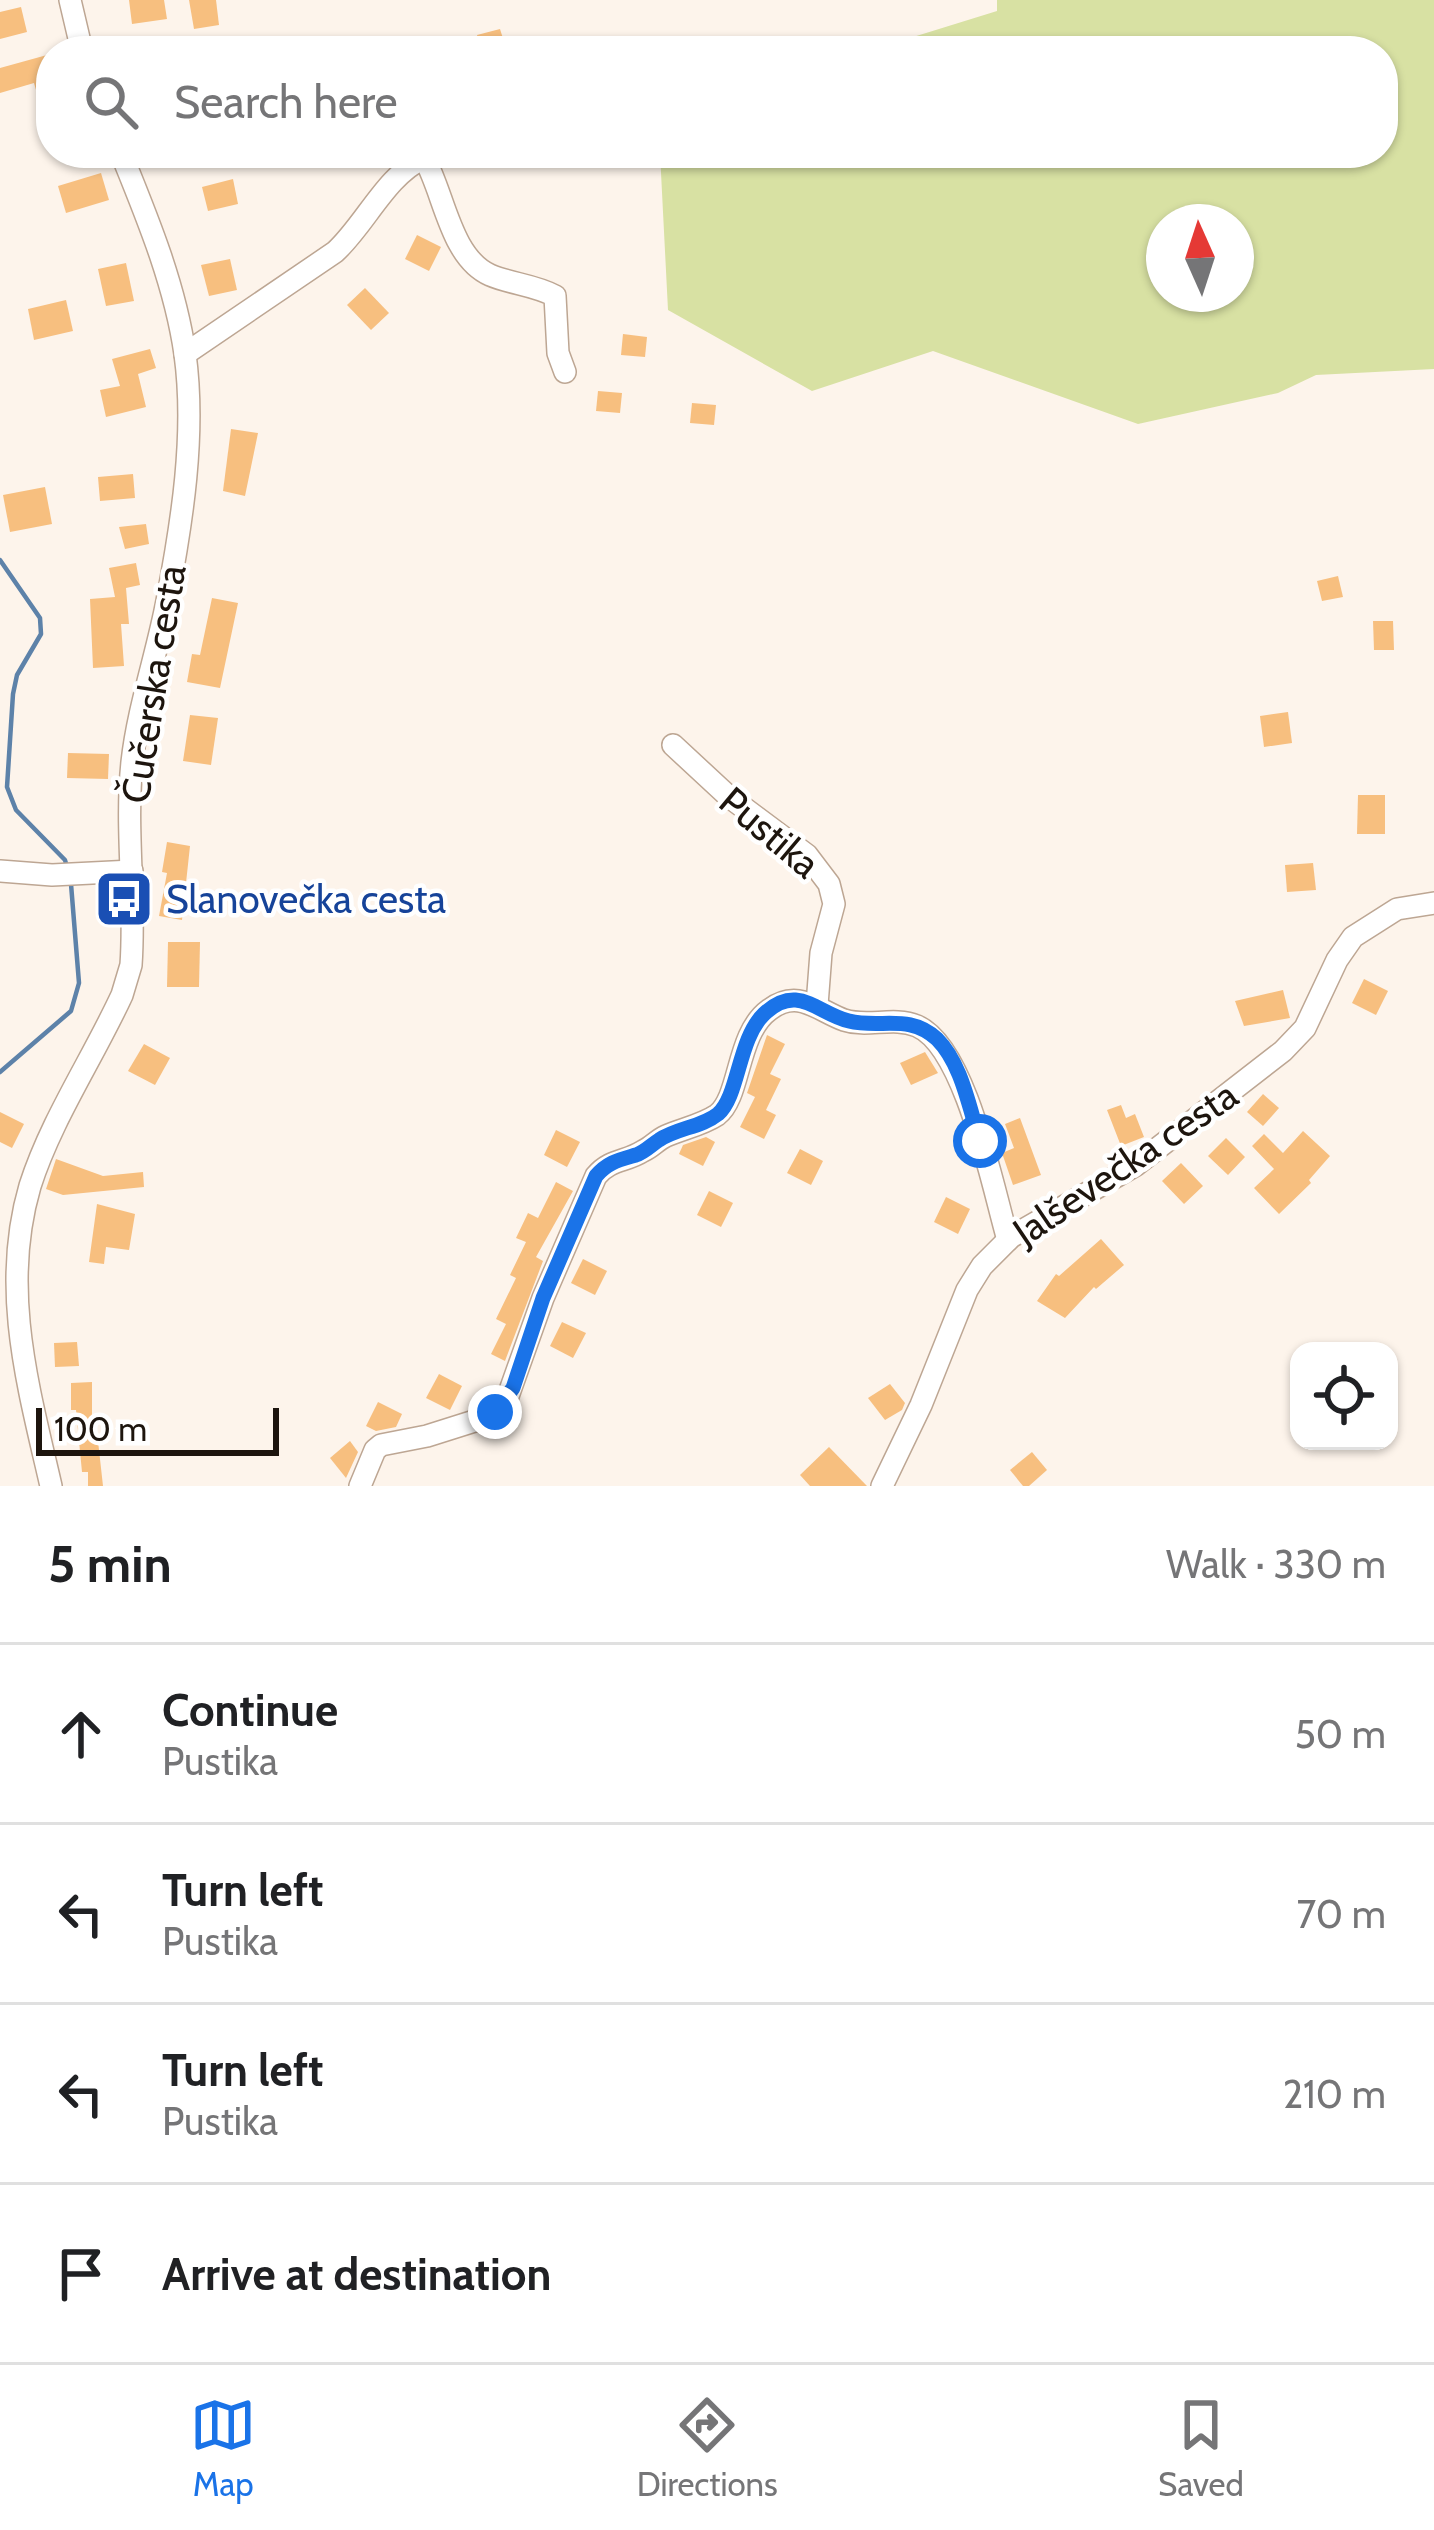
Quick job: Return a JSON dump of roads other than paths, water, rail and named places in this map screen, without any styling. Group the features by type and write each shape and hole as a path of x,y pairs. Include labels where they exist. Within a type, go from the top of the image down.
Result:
{"street":[{"path":"70,0 78,36"},
{"name":"Čučerska cesta","path":"51,1486 16,1323 16,1252 30,1184 122,995 133,948 132,759 182,513 189,409 185,354 173,299 127,168"},
{"path":"185,354 334,252 411,168"},
{"path":"430,168 472,262 490,275 555,296 558,353 565,372"},
{"name":"Pustika","path":"673,745 707,779 807,855 829,884 834,904 821,953 817,1005"},
{"path":"0,871 132,871"},
{"name":"Jalševečka cesta","path":"882,1486 967,1290 982,1266 1008,1240 1136,1165 1253,1076 1305,1028 1353,937 1397,909 1434,903"},
{"path":"360,1486 381,1445 465,1424 501,1406 513,1388 543,1298 596,1176 611,1162 716,1115 727,1102 753,1028 764,1014 793,1001 817,1005 849,1022 904,1022 940,1042 956,1069 1008,1240"}],"waterway":[{"path":"0,560 40,618 41,634 17,675 7,787 16,810 67,867"},
{"path":"0,1072 71,1011 79,983 71,884"}],"place":[{"name":"Slanovečka cesta","path":"124,899"}]}
